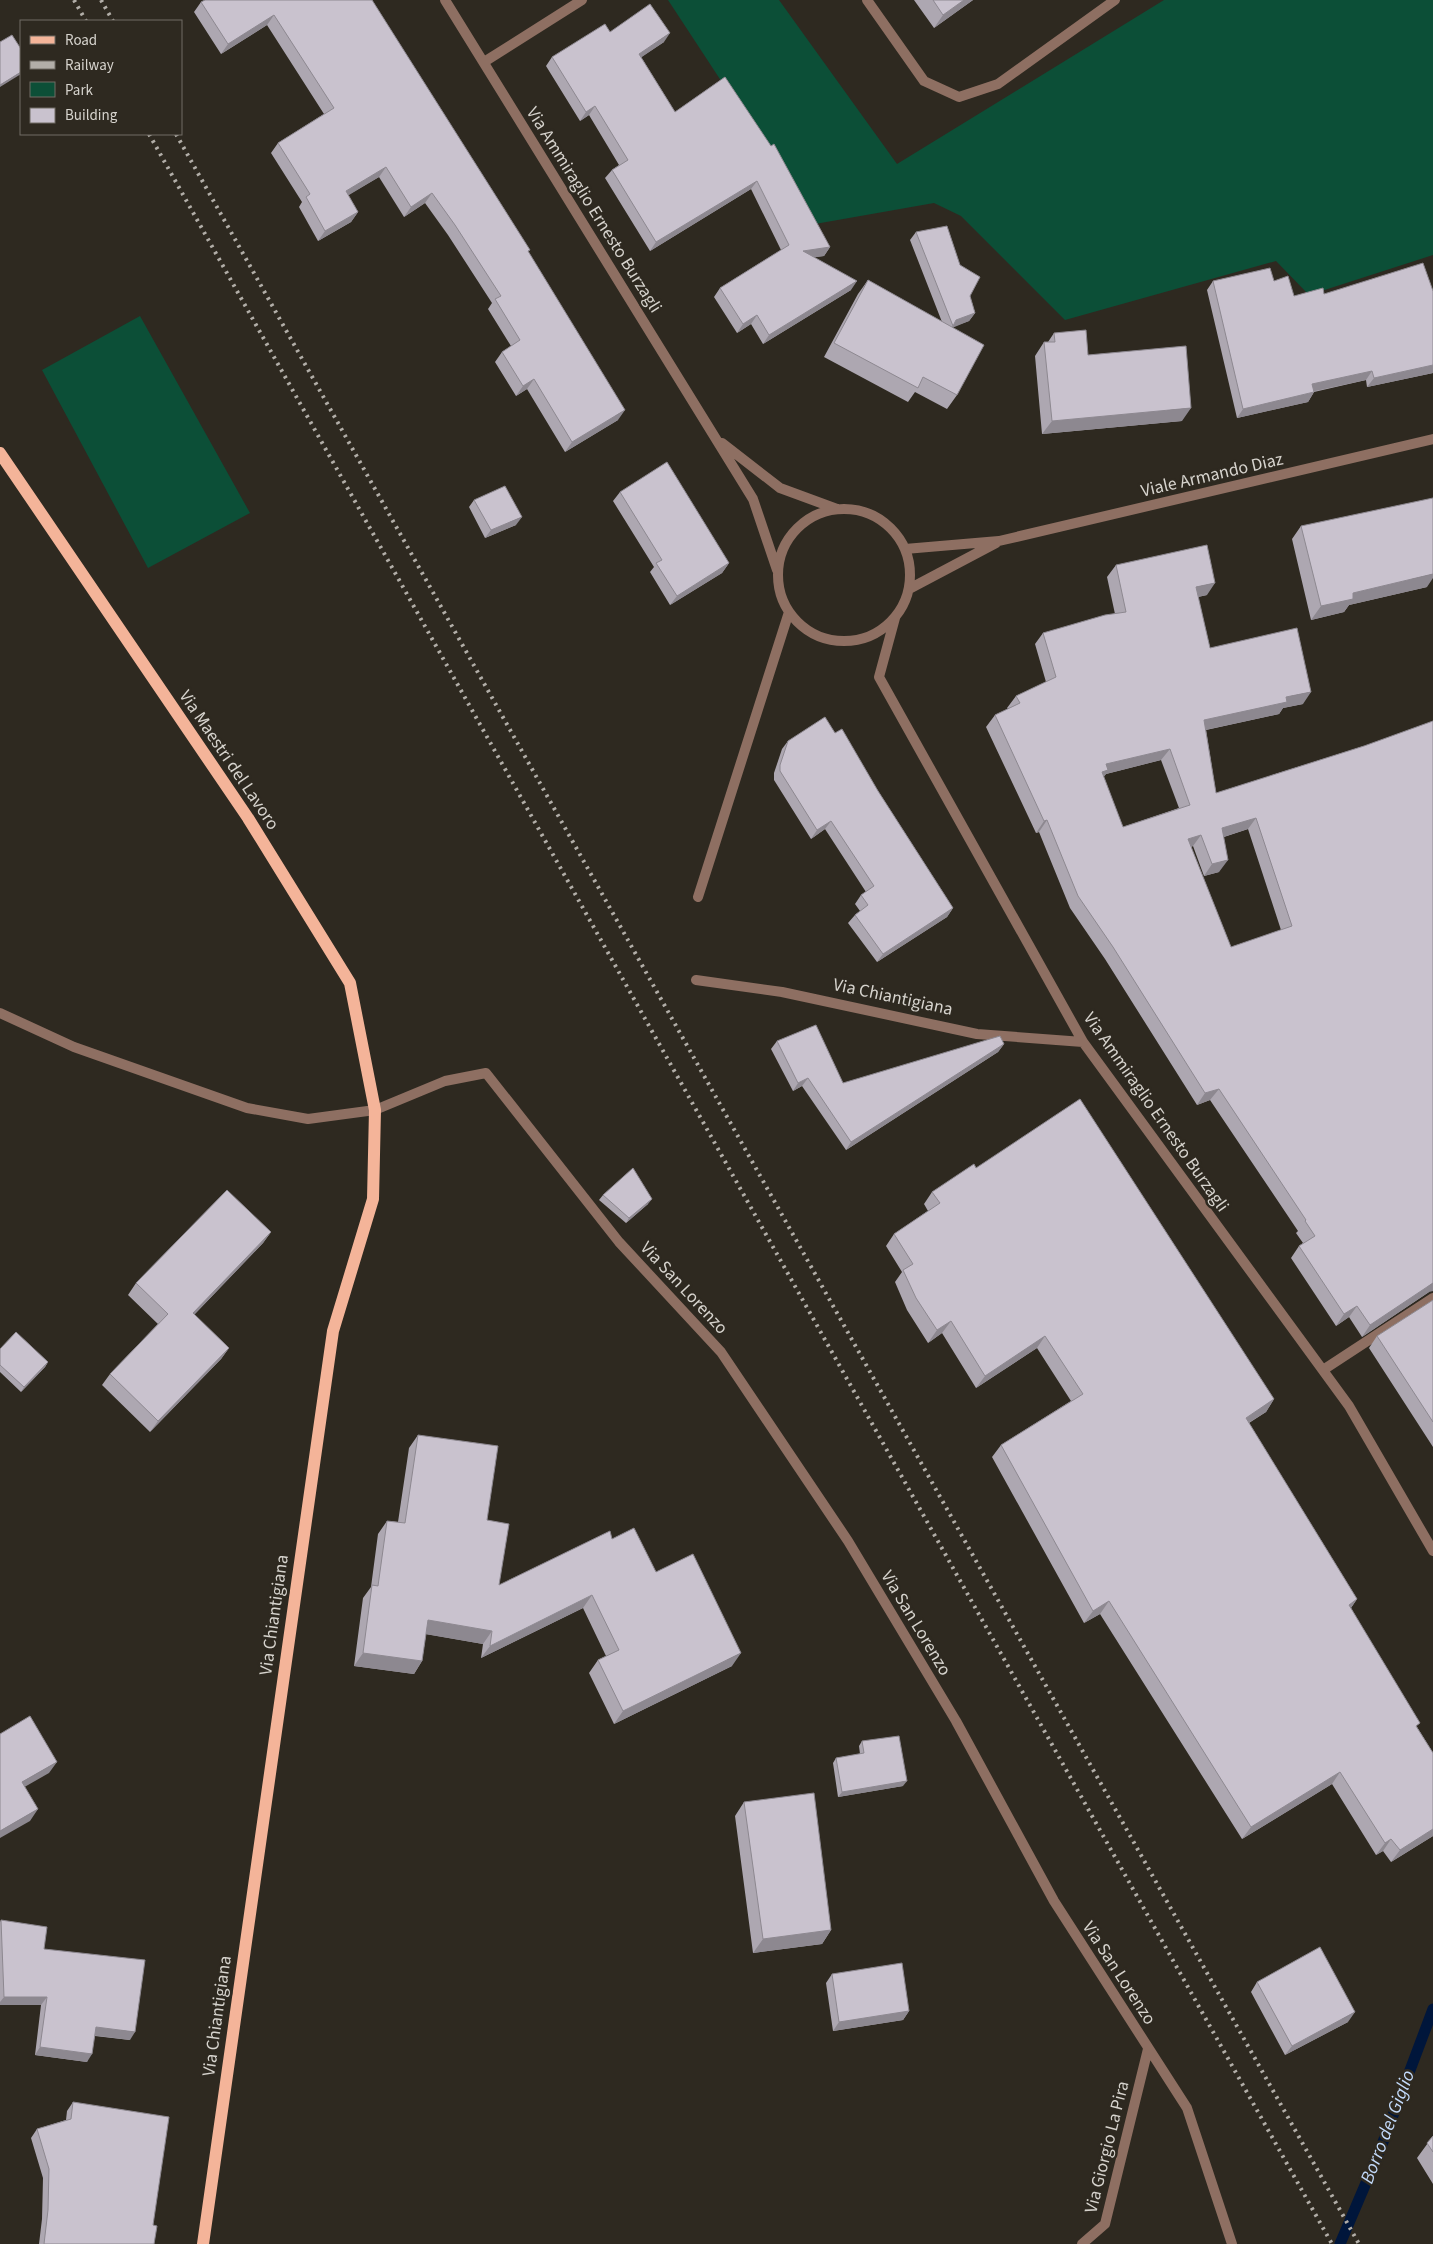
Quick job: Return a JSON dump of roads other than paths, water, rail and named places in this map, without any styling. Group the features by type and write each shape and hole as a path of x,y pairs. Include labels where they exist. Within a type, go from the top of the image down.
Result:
{"main road":[{"name":"Via Maestri del Lavoro","path":"0,454 248,818 350,983 375,1110"},
{"name":"Via Chiantigiana","path":"203,2244 254,1875 333,1332 373,1199 375,1110"}],"street":[{"name":"Via Ammiraglio Ernesto Burzagli","path":"445,0 752,499 777,570 779,592 789,612 803,627 820,636 840,641 860,639 879,631 895,618"},
{"path":"484,62 582,0"},
{"path":"866,0 924,81 959,97 998,84 1115,0"},
{"name":"Via Ammiraglio Ernesto Burzagli","path":"715,438 780,488 836,508 858,509 878,517 894,531 905,548 910,569 909,589 895,618 879,676 1083,1042 1349,1406 1433,1551"},
{"name":"Viale Armando Diaz","path":"905,548 999,541 1433,439"},
{"name":"Via Ammiraglio Ernesto Burzagli","path":"777,570 783,548 796,528 815,515 836,508"},
{"name":"Viale Armando Diaz","path":"909,589 999,541"},
{"path":"698,897 789,612"},
{"name":"Via Chiantigiana","path":"696,980 782,992 977,1034 1083,1042"},
{"path":"0,1013 74,1047 247,1108 308,1119 375,1110"},
{"name":"Via San Lorenzo","path":"375,1110 445,1081 486,1073 619,1242 721,1352 848,1541 956,1721 1054,1901 1186,2108 1232,2244"},
{"path":"1323,1370 1433,1298"},
{"name":"Via Giorgio La Pira","path":"1082,2244 1105,2224 1148,2049"}],"waterway":[{"name":"Borro del Giglio","path":"1340,2244 1380,2150 1433,2009"}],"railway":[{"path":"74,0 85,20"},
{"path":"101,0 112,20"},
{"path":"150,135 1332,2244"},
{"path":"177,135 1359,2244"}]}
